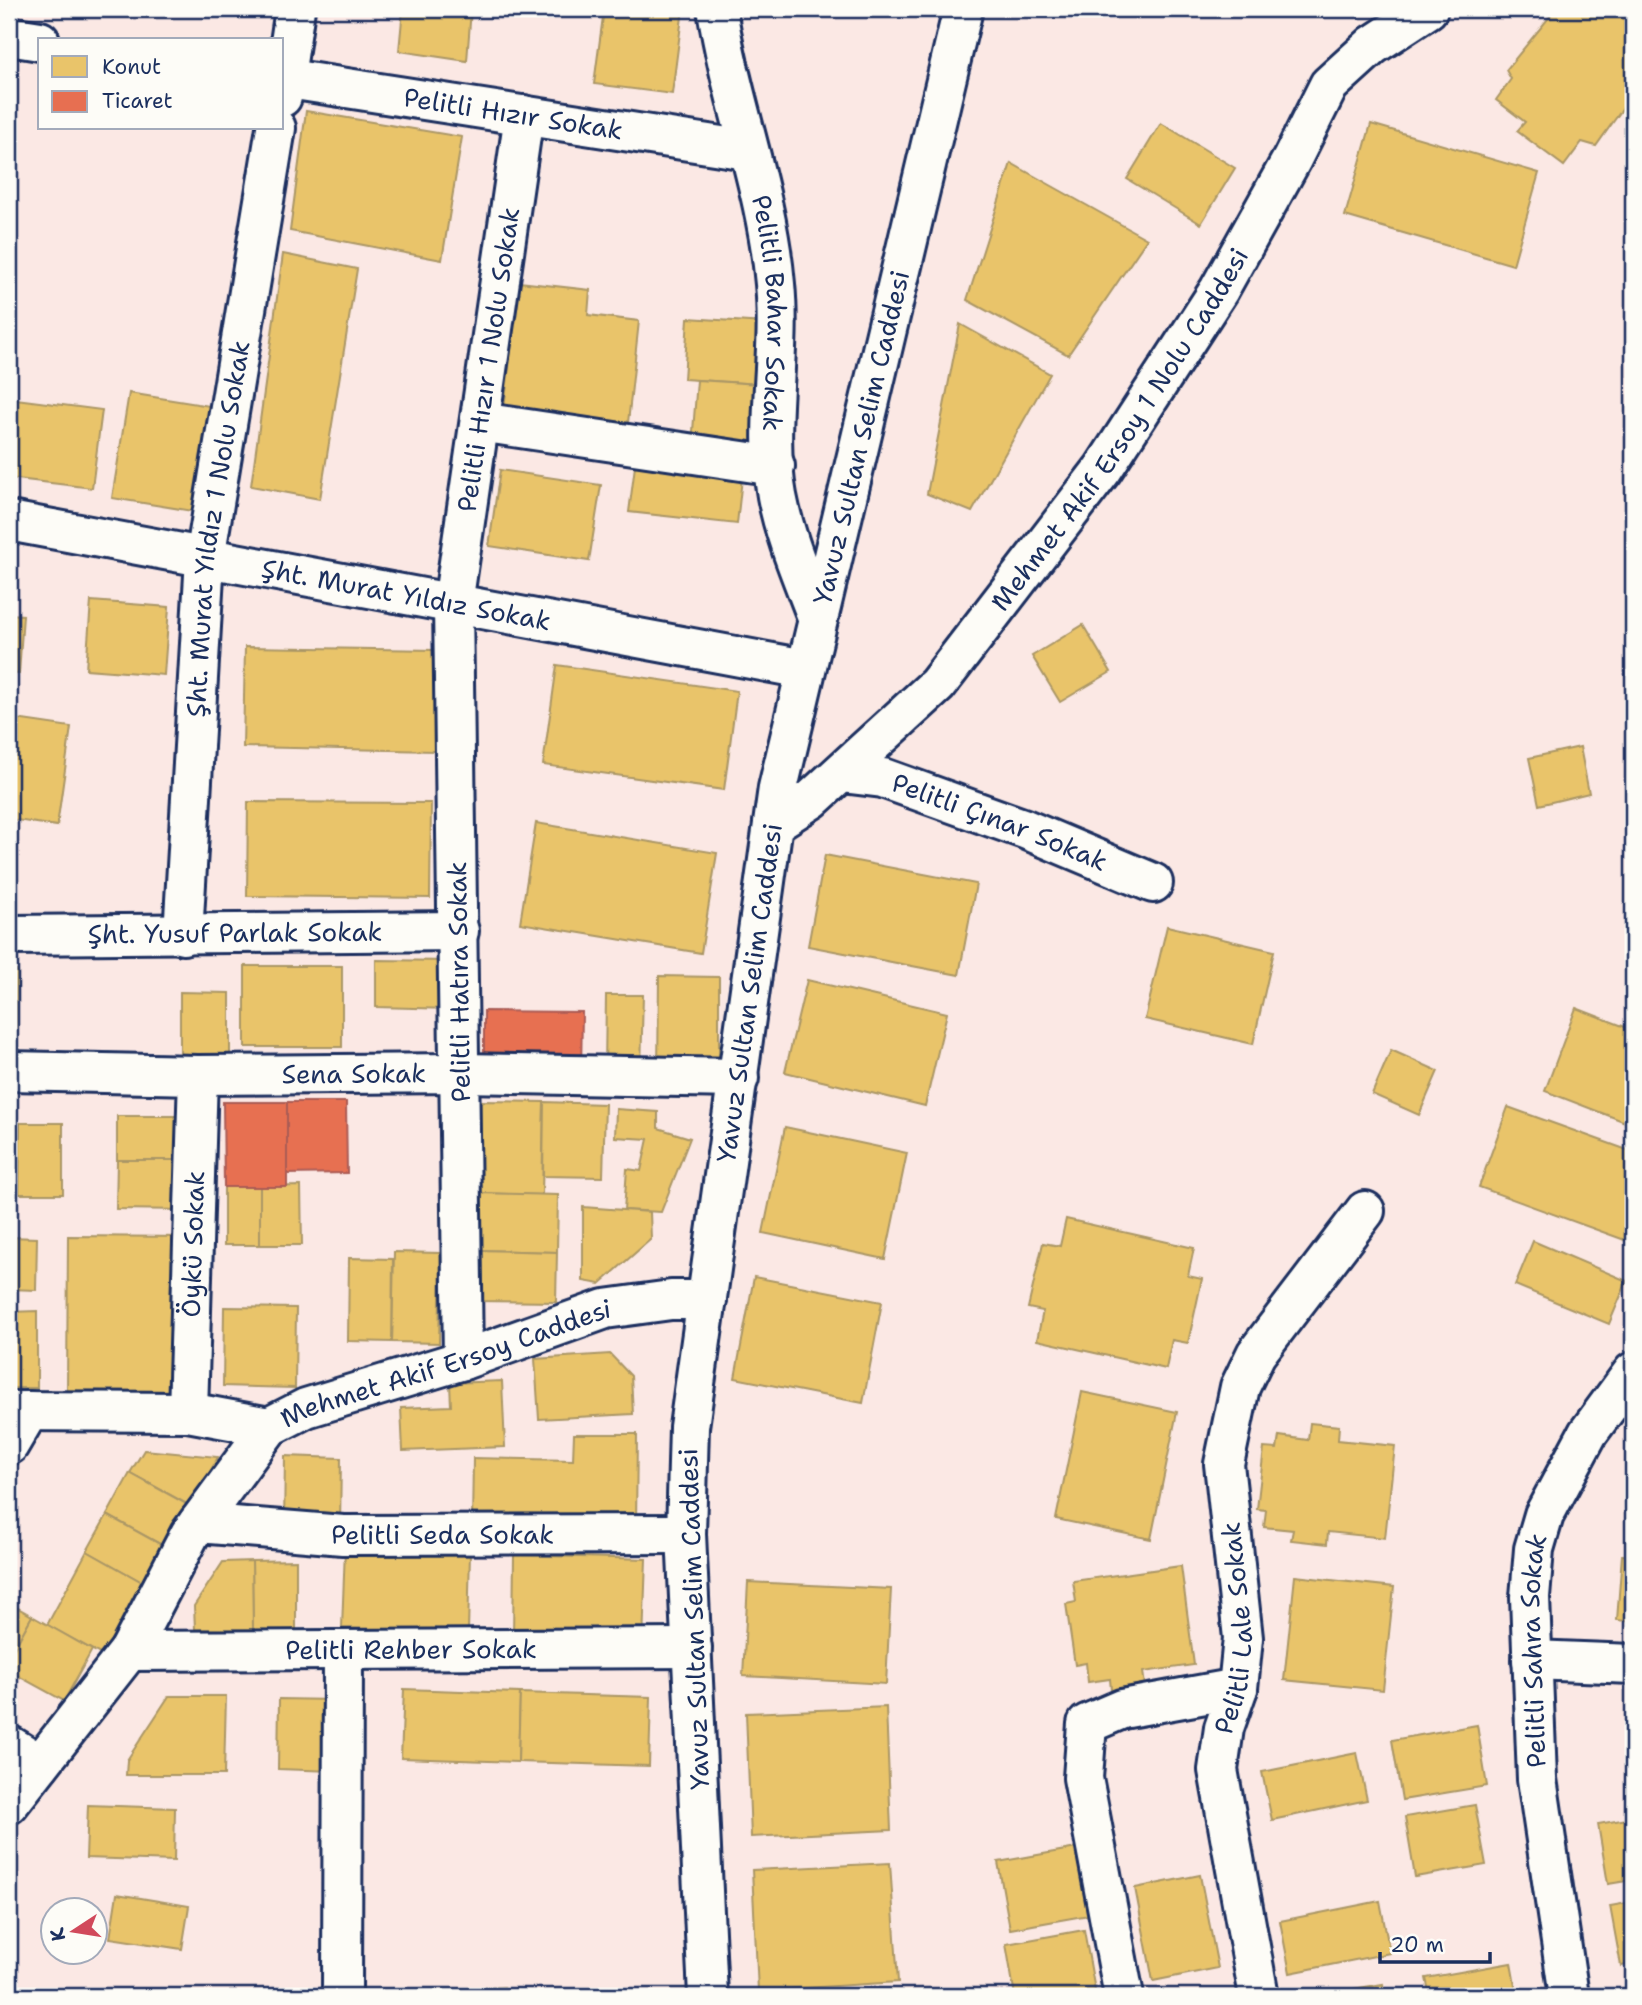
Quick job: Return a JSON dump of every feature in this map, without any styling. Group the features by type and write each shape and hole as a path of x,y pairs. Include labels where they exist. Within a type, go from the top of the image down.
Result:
{"street":[{"path":"284,79 295,9"},
{"name":"Pelitli Bahar Sokak","path":"717,9 723,48 763,211 775,285 772,419 777,494 791,547 817,617"},
{"name":"Yavuz Sultan Selim Caddesi","path":"708,1996 686,1534 689,1427 773,824 804,669 963,9"},
{"name":"Mehmet Akif Ersoy 1 Nolu Caddesi","path":"773,824 812,799 937,685 1102,469 1219,290 1292,159 1329,85 1373,45 1428,9"},
{"path":"9,36 38,41"},
{"name":"Pelitli Hızır Sokak","path":"284,85 524,115 747,150"},
{"name":"Pelitli Hızır 1 Nolu Sokak","path":"453,604 524,115"},
{"name":"Şht. Murat Yıldız 1 Nolu Sokak","path":"183,935 205,558 276,130"},
{"path":"480,422 775,466"},
{"name":"Şht. Murat Yıldız Sokak","path":"9,521 804,669"},
{"name":"Pelitli Hatıra Sokak","path":"453,604 463,1360"},
{"name":"Pelitli Çınar Sokak","path":"842,773 883,778 1025,829 1153,883"},
{"name":"Şht. Yusuf Parlak Sokak","path":"9,935 459,932"},
{"name":"Sena Sokak","path":"9,1071 198,1076 461,1073 739,1078"},
{"name":"Öykü Sokak","path":"188,1412 198,1076"},
{"name":"Pelitli Lale Sokak","path":"1259,1996 1218,1770 1224,1728 1238,1688 1243,1638 1224,1464 1240,1387 1256,1354 1365,1211"},
{"name":"Mehmet Akif Ersoy Caddesi","path":"9,1804 24,1754 129,1651 198,1523 268,1427 306,1408 463,1360 605,1309 671,1300 707,1300"},
{"name":"Pelitli Sahra Sokak","path":"1569,1996 1536,1779 1530,1597 1534,1549 1544,1515 1588,1433 1633,1372"},
{"path":"9,1445 19,1411 188,1412 268,1427"},
{"name":"Pelitli Seda Sokak","path":"198,1523 343,1535 686,1534"},
{"name":"Pelitli Rehber Sokak","path":"129,1651 692,1648"},
{"path":"342,1996 343,1650"},
{"path":"1532,1660 1633,1664"},
{"path":"1124,1996 1083,1778 1087,1724 1122,1709 1238,1688"}],"building: Konut":[{"path":"403,9 471,9 467,61 399,51"},
{"path":"604,9 683,9 672,94 594,84"},
{"path":"1556,9 1633,9 1633,94 1596,146 1582,142 1564,166 1517,131 1525,122 1496,100 1511,79 1506,70"},
{"path":"306,111 462,137 442,260 290,231"},
{"path":"1161,123 1235,168 1201,224 1127,179"},
{"path":"1371,124 1539,173 1513,265 1345,216"},
{"path":"1011,163 1147,239 1068,355 967,300"},
{"path":"283,254 357,269 320,499 251,486"},
{"path":"519,282 590,290 588,315 639,321 628,423 504,409"},
{"path":"688,318 764,323 759,384 684,379"},
{"path":"960,324 1050,374 972,512 927,494"},
{"path":"697,380 759,384 755,449 692,444"},
{"path":"129,393 210,406 193,511 112,498"},
{"path":"16,399 102,410 92,488 9,478"},
{"path":"635,466 742,478 737,524 629,512"},
{"path":"500,470 601,485 589,561 489,546"},
{"path":"91,601 169,607 164,675 86,669"},
{"path":"9,614 23,615 19,674 9,673"},
{"path":"1083,625 1111,672 1060,702 1032,656"},
{"path":"245,647 436,650 435,751 243,747"},
{"path":"557,665 737,691 724,790 543,765"},
{"path":"9,718 71,727 57,826 9,819"},
{"path":"1580,747 1589,793 1539,805 1529,758"},
{"path":"248,802 431,803 430,898 247,896"},
{"path":"536,823 717,853 701,953 520,923"},
{"path":"825,855 976,884 959,975 808,946"},
{"path":"1167,926 1274,951 1253,1044 1145,1019"},
{"path":"376,960 451,961 451,1009 376,1007"},
{"path":"245,966 342,966 342,1047 245,1047"},
{"path":"9,970 17,971 15,1071 9,1071"},
{"path":"659,976 719,977 719,1061 658,1074"},
{"path":"807,980 947,1013 925,1106 785,1072"},
{"path":"180,992 230,993 230,1074 180,1073"},
{"path":"606,995 643,995 641,1071 605,1070"},
{"path":"1576,1008 1633,1030 1633,1125 1545,1091"},
{"path":"1391,1050 1438,1071 1419,1115 1372,1094"},
{"path":"479,1101 544,1102 542,1195 477,1193"},
{"path":"544,1102 605,1104 603,1177 543,1176"},
{"path":"1508,1107 1633,1152 1633,1243 1479,1187"},
{"path":"616,1109 658,1112 658,1128 690,1138 661,1212 624,1210 627,1169 641,1171 648,1139 615,1137"},
{"path":"117,1116 187,1116 187,1160 117,1160"},
{"path":"20,1123 63,1123 63,1194 19,1194"},
{"path":"785,1127 907,1153 885,1259 763,1233"},
{"path":"117,1160 187,1160 186,1210 116,1209"},
{"path":"301,1186 302,1245 260,1245 260,1187"},
{"path":"224,1187 260,1187 260,1245 224,1245"},
{"path":"477,1193 558,1195 557,1252 476,1250"},
{"path":"583,1207 650,1212 651,1239 600,1284 583,1281"},
{"path":"1066,1219 1194,1248 1188,1276 1202,1279 1188,1343 1172,1340 1166,1369 1037,1340 1043,1311 1028,1308 1043,1243 1060,1246"},
{"path":"68,1236 189,1237 187,1395 67,1394"},
{"path":"9,1237 37,1238 36,1290 9,1289"},
{"path":"1533,1241 1627,1281 1609,1324 1515,1285"},
{"path":"476,1250 557,1252 556,1302 475,1301"},
{"path":"394,1252 441,1253 439,1343 392,1342"},
{"path":"349,1258 393,1259 392,1342 348,1341"},
{"path":"754,1277 882,1302 863,1403 735,1378"},
{"path":"224,1307 296,1308 295,1388 223,1386"},
{"path":"37,1311 37,1388 9,1388 9,1312"},
{"path":"610,1354 631,1376 633,1414 539,1419 535,1359"},
{"path":"502,1381 505,1447 403,1451 401,1408 451,1406 450,1383"},
{"path":"1082,1392 1177,1412 1151,1539 1056,1519"},
{"path":"1310,1423 1339,1426 1338,1440 1395,1446 1385,1538 1328,1532 1327,1544 1291,1540 1293,1530 1264,1527 1266,1510 1257,1509 1264,1448 1277,1449 1279,1436 1308,1440"},
{"path":"574,1434 637,1434 636,1527 472,1525 473,1458 573,1460"},
{"path":"144,1450 218,1457 192,1507 130,1473"},
{"path":"285,1456 341,1458 340,1528 284,1527"},
{"path":"130,1473 192,1507 169,1549 107,1515"},
{"path":"107,1515 169,1549 149,1586 87,1551"},
{"path":"345,1549 470,1553 468,1632 342,1628"},
{"path":"87,1551 149,1586 109,1659 47,1625"},
{"path":"514,1555 646,1559 643,1642 513,1638"},
{"path":"1622,1555 1633,1556 1633,1622 1617,1620"},
{"path":"296,1560 296,1631 253,1631 252,1561"},
{"path":"252,1561 253,1631 195,1629 194,1606 223,1562"},
{"path":"1181,1566 1194,1665 1143,1672 1145,1685 1111,1690 1110,1679 1088,1682 1086,1663 1075,1665 1066,1604 1076,1602 1073,1581"},
{"path":"1295,1576 1394,1587 1383,1690 1284,1680"},
{"path":"748,1582 891,1589 886,1684 743,1676"},
{"path":"9,1603 32,1616 9,1658"},
{"path":"32,1616 92,1650 64,1701 9,1671 9,1658"},
{"path":"404,1689 520,1693 518,1762 401,1758"},
{"path":"520,1693 651,1697 649,1766 518,1762"},
{"path":"169,1696 226,1696 224,1775 126,1775 127,1760"},
{"path":"279,1699 335,1700 333,1771 278,1769"},
{"path":"886,1707 891,1830 751,1837 746,1713"},
{"path":"1477,1725 1487,1786 1402,1800 1392,1740"},
{"path":"1357,1753 1367,1800 1272,1820 1262,1772"},
{"path":"88,1805 175,1808 174,1861 86,1858"},
{"path":"1475,1805 1486,1865 1415,1877 1405,1817"},
{"path":"1633,1818 1633,1880 1608,1884 1598,1824"},
{"path":"1077,1848 1089,1915 1010,1929 998,1862"},
{"path":"890,1863 898,1982 758,1991 752,1870"},
{"path":"1200,1875 1218,1968 1153,1981 1135,1888"},
{"path":"117,1894 189,1906 182,1949 110,1938"},
{"path":"1380,1901 1390,1953 1290,1973 1280,1921"},
{"path":"1633,1902 1633,1964 1621,1966 1610,1906"},
{"path":"1084,1930 1096,1996 1015,1996 1006,1944"},
{"path":"1511,1963 1517,1996 1430,1996 1426,1978"},
{"path":"1383,1984 1385,1996 1312,1996"},
{"path":"504,1987 504,1996 439,1996 439,1992"}],"building: Ticaret":[{"path":"484,1011 582,1012 581,1074 484,1073"},
{"path":"223,1102 287,1102 287,1187 224,1187"},
{"path":"287,1102 346,1102 347,1173 287,1174"}]}
